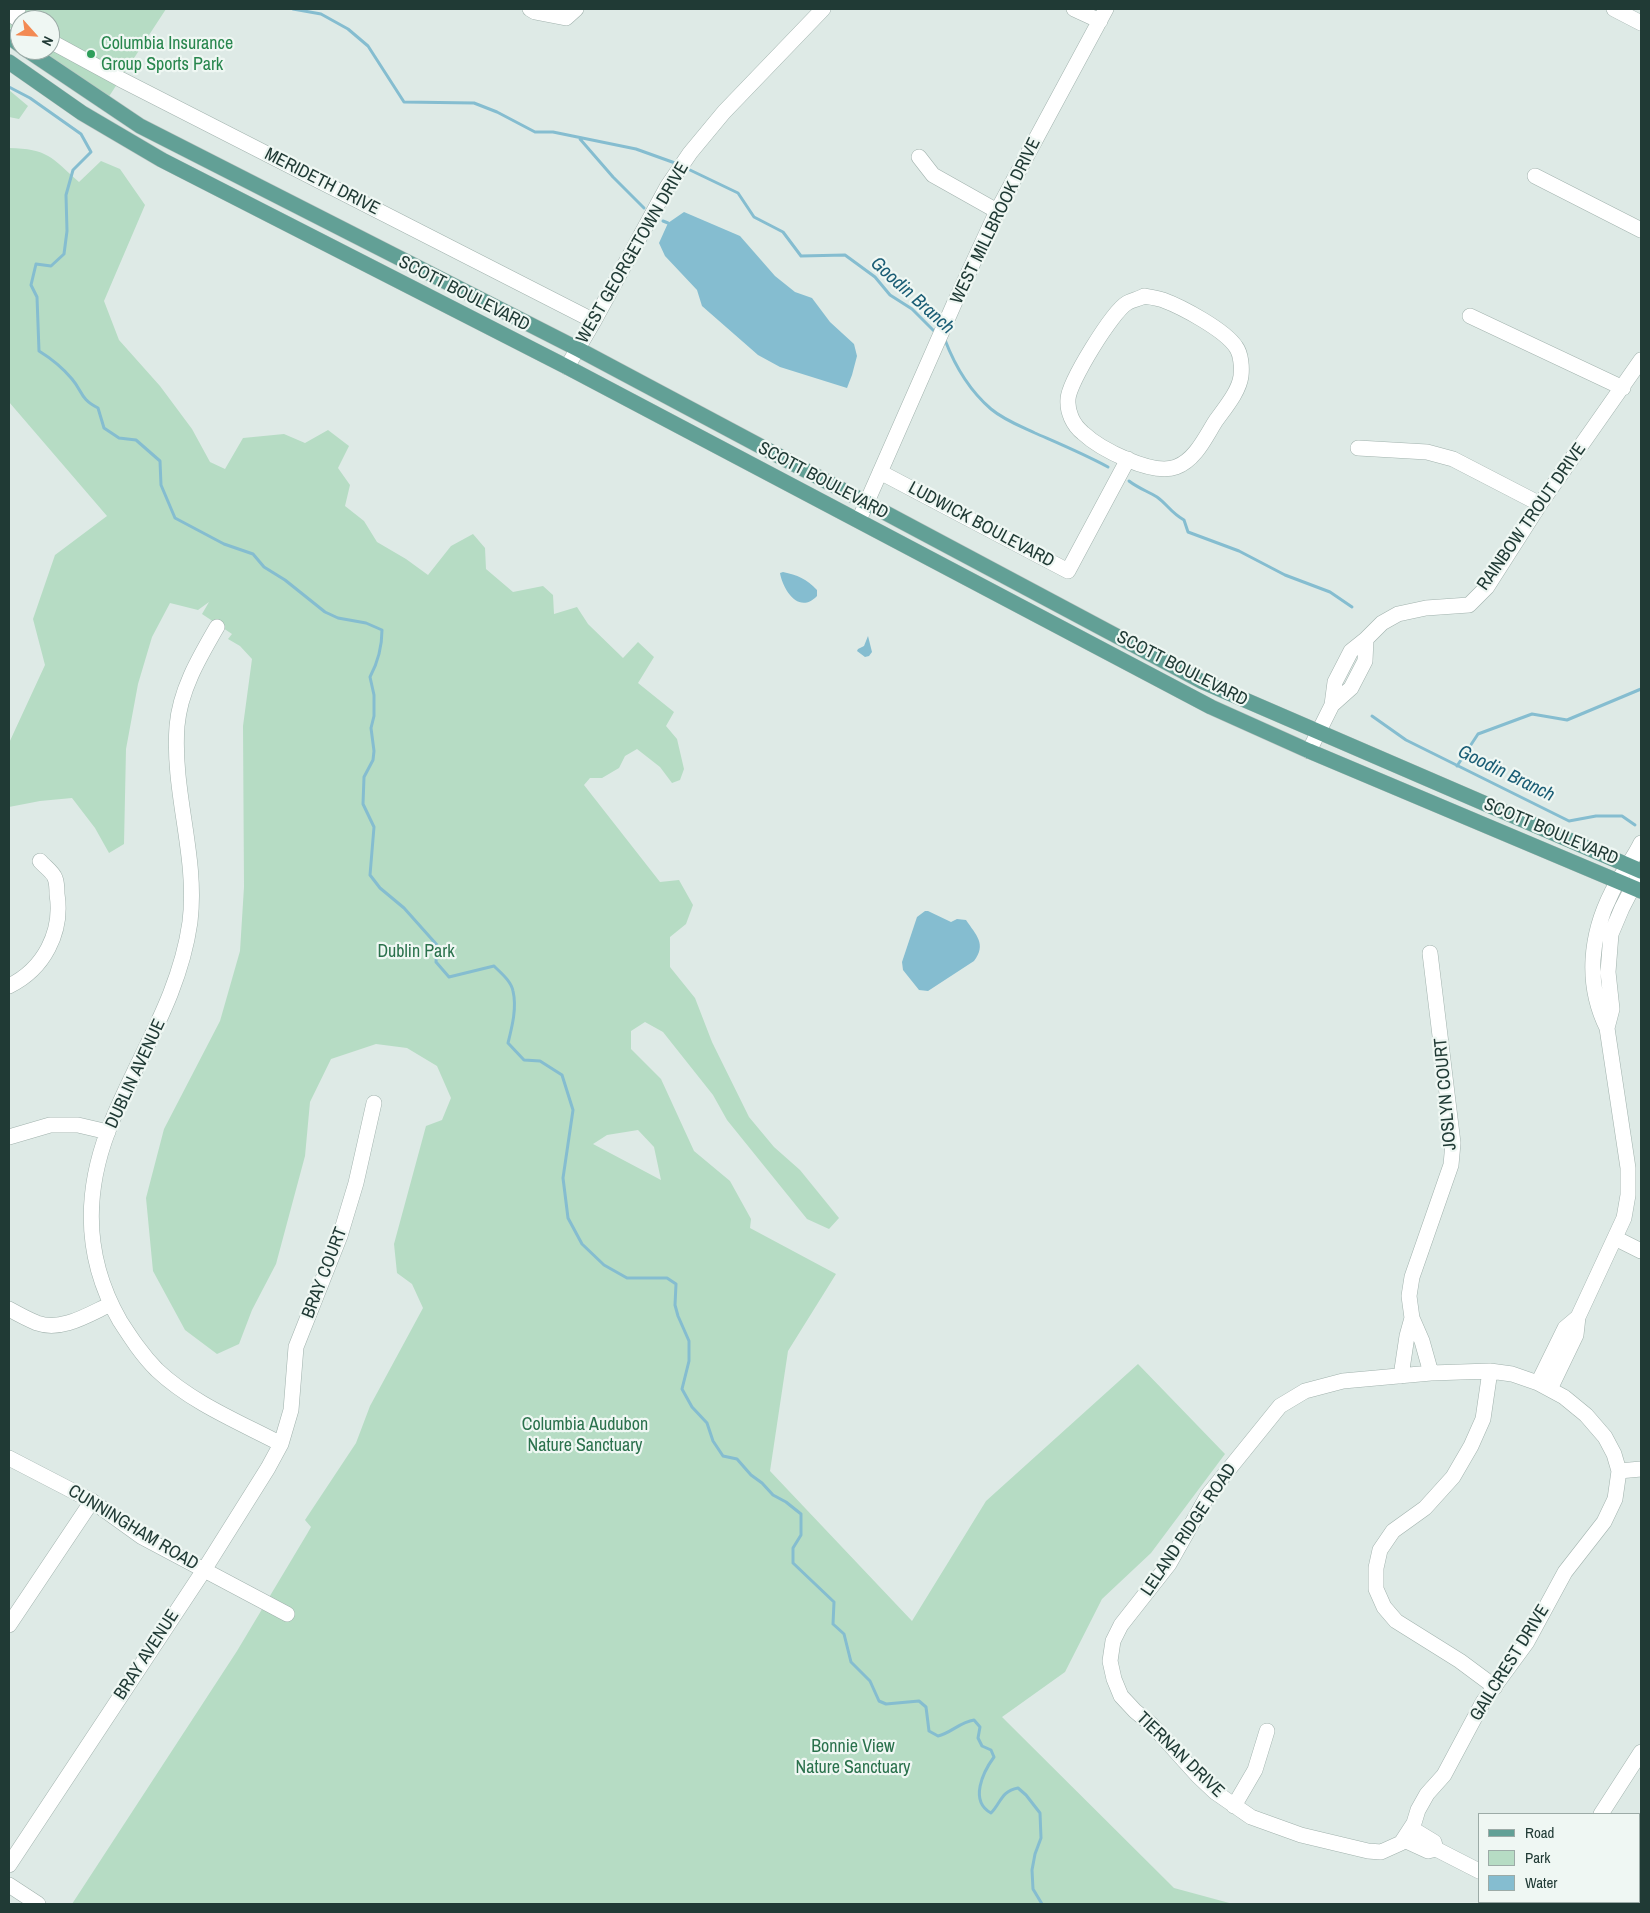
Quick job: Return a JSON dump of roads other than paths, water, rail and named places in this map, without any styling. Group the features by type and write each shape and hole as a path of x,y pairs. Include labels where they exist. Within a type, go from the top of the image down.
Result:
{"main road":[{"name":"SCOTT BOULEVARD","path":"42,60 140,126 578,349 1201,681 1637,869"},
{"name":"SCOTT BOULEVARD","path":"9,62 82,113 162,160 567,367 1211,707 1309,751 1637,889"}],"street":[{"path":"530,9 535,12 566,18 576,9"},
{"name":"WEST GEORGETOWN DRIVE","path":"567,367 668,187 690,152 724,112 824,9"},
{"path":"1074,9 1103,15"},
{"path":"1614,9 1641,23"},
{"name":"WEST MILLBROOK DRIVE","path":"859,520 997,211 1103,15"},
{"name":"MERIDETH DRIVE","path":"60,47 120,80 594,321"},
{"path":"919,158 932,175 997,211"},
{"path":"1535,176 1641,230"},
{"path":"1144,296 1162,300 1223,332 1237,348 1240,362 1240,378 1233,395 1190,459 1176,467 1163,469 1147,467 1128,459 1095,443 1081,432 1072,419 1068,398 1078,372 1109,323 1126,304 1144,296"},
{"path":"1470,316 1623,388"},
{"name":"RAINBOW TROUT DRIVE","path":"1309,751 1332,705 1350,688 1365,661 1366,639 1382,623 1398,614 1426,608 1469,605 1487,587 1540,504 1641,360"},
{"path":"1358,448 1427,452 1453,459 1540,504"},
{"name":"LUDWICK BOULEVARD","path":"880,472 1068,571 1128,459"},
{"name":"DUBLIN AVENUE","path":"217,627 201,654 186,687 177,725 178,786 191,866 192,904 187,941 178,977 163,1016 108,1132 93,1184 91,1228 98,1272 111,1304 133,1342 157,1370 201,1403 282,1444"},
{"path":"1607,1028 1612,1009 1608,972 1611,934 1637,889 1637,869 1641,843"},
{"path":"9,986 36,968 50,947 58,927 60,907 55,877 40,861"},
{"path":"1544,1386 1576,1334 1578,1317 1624,1218 1628,1195 1628,1168 1607,1028 1599,1012 1595,991 1593,968 1594,941 1601,916 1618,881 1637,869"},
{"name":"JOSLYN COURT","path":"1430,953 1453,1143 1451,1165 1412,1277 1409,1296 1412,1318 1422,1341 1431,1373"},
{"name":"BRAY COURT","path":"282,1444 292,1410 296,1347 340,1236 356,1183 374,1103"},
{"path":"9,1136 50,1125 78,1125 108,1132"},
{"path":"1615,1238 1641,1251"},
{"path":"9,1309 39,1324 58,1326 75,1321 111,1304"},
{"name":"JOSLYN COURT","path":"1401,1376 1407,1336 1412,1318"},
{"path":"1490,1371 1483,1418 1471,1446 1453,1477 1425,1508 1393,1530 1380,1550 1376,1568 1376,1589 1384,1607 1396,1621 1460,1661 1494,1686"},
{"name":"LELAND RIDGE ROAD","path":"1110,1661 1113,1641 1121,1625 1169,1564 1208,1495 1280,1406 1304,1391 1343,1381 1431,1373 1490,1371 1512,1374 1544,1386 1564,1397 1586,1415 1605,1437 1614,1454 1619,1471"},
{"name":"BRAY AVENUE","path":"9,1865 204,1570 282,1444"},
{"name":"CUNNINGHAM ROAD","path":"9,1458 92,1501 142,1537 287,1614"},
{"path":"1619,1471 1641,1469"},
{"name":"GAILCREST DRIVE","path":"1408,1834 1418,1810 1427,1794 1444,1775 1472,1720 1494,1686 1527,1642 1566,1572 1604,1522 1615,1499 1619,1471"},
{"path":"9,1625 92,1501"},
{"name":"TIERNAN DRIVE","path":"1110,1661 1114,1680 1121,1696 1135,1712 1152,1724 1198,1776 1234,1806 1251,1816 1301,1836 1368,1851 1380,1852 1390,1850 1408,1834"},
{"path":"1234,1806 1255,1770 1267,1731"},
{"path":"1602,1813 1635,1776 1641,1752"},
{"path":"1408,1834 1434,1842 1436,1849 1478,1870"},
{"path":"9,1885 38,1904"}],"water":[{"path":"684,212 740,236 775,276 795,292 812,298 830,322 854,344 857,356 847,388 780,367 758,355 702,306 697,290 665,256 659,243 668,223"},
{"path":"783,572 806,580 817,590 817,596 804,603 798,602 788,593 780,573"},
{"path":"868,636 872,652 869,656 865,657 857,651 864,646"},
{"path":"925,911 951,922 957,919 966,920 979,940 980,945 980,950 974,961 928,991 919,990 903,970 902,962 917,917"}],"waterway":[{"name":"Goodin Branch","path":"293,9 321,14 348,29 368,46 404,102 474,103 497,112 535,132 553,132 636,149 675,163"},
{"path":"9,87 30,98 81,134 91,152 73,170 66,195 67,231 64,254 51,266 36,264 31,285 37,297 39,351 53,360 76,384 88,402 98,408 104,428 119,438 136,440 160,461 161,485 175,518 224,544 253,554 264,567 285,580 325,612 338,618 366,623 382,630 379,654 370,677 374,695 374,716 371,728 374,751 373,760 364,777 363,804 374,827 370,875 380,888 404,908 437,945 436,962 449,977 494,966 510,984 514,997 514,1011 508,1043 524,1060 540,1061 562,1075 573,1110 563,1178 568,1218 582,1244 604,1265 627,1278 667,1278 676,1284 675,1305 689,1341 689,1361 682,1389 692,1407 707,1423 713,1441 723,1456 737,1459 773,1495 786,1502 801,1514 801,1535 793,1548 793,1563 834,1602 833,1624 844,1634 851,1662 870,1681 879,1701 886,1704 919,1701 926,1707 929,1731 938,1736 974,1720 980,1727 978,1738 982,1746 991,1750 994,1757 982,1778 980,1786 979,1794 984,1808 991,1813 1008,1792 1018,1788 1040,1813 1041,1838 1032,1870 1033,1889 1042,1904"},
{"path":"580,139 613,177 644,208"},
{"name":"Goodin Branch","path":"690,170 738,193 754,217 783,232 801,256 845,255 875,277 890,295 912,309 936,333"},
{"path":"663,221 668,223"},
{"name":"Goodin Branch","path":"945,340 958,369 983,402 996,413 1012,423 1108,467"},
{"name":"Goodin Branch","path":"1129,481 1157,497 1184,520 1188,532 1239,551 1285,575 1330,592 1352,607"},
{"path":"1457,766 1478,734 1532,714 1567,720 1641,689"},
{"name":"Goodin Branch","path":"1372,716 1406,740 1569,821 1596,816 1622,816 1635,825"}],"place":[{"name":"Columbia Insurance Group Sports Park","path":"91,54"}],"park label":[{"name":"Dublin Park","path":"416,952"},
{"name":"Columbia Audubon Nature Sanctuary","path":"585,1435"},
{"name":"Bonnie View Nature Sanctuary","path":"853,1757"}]}
